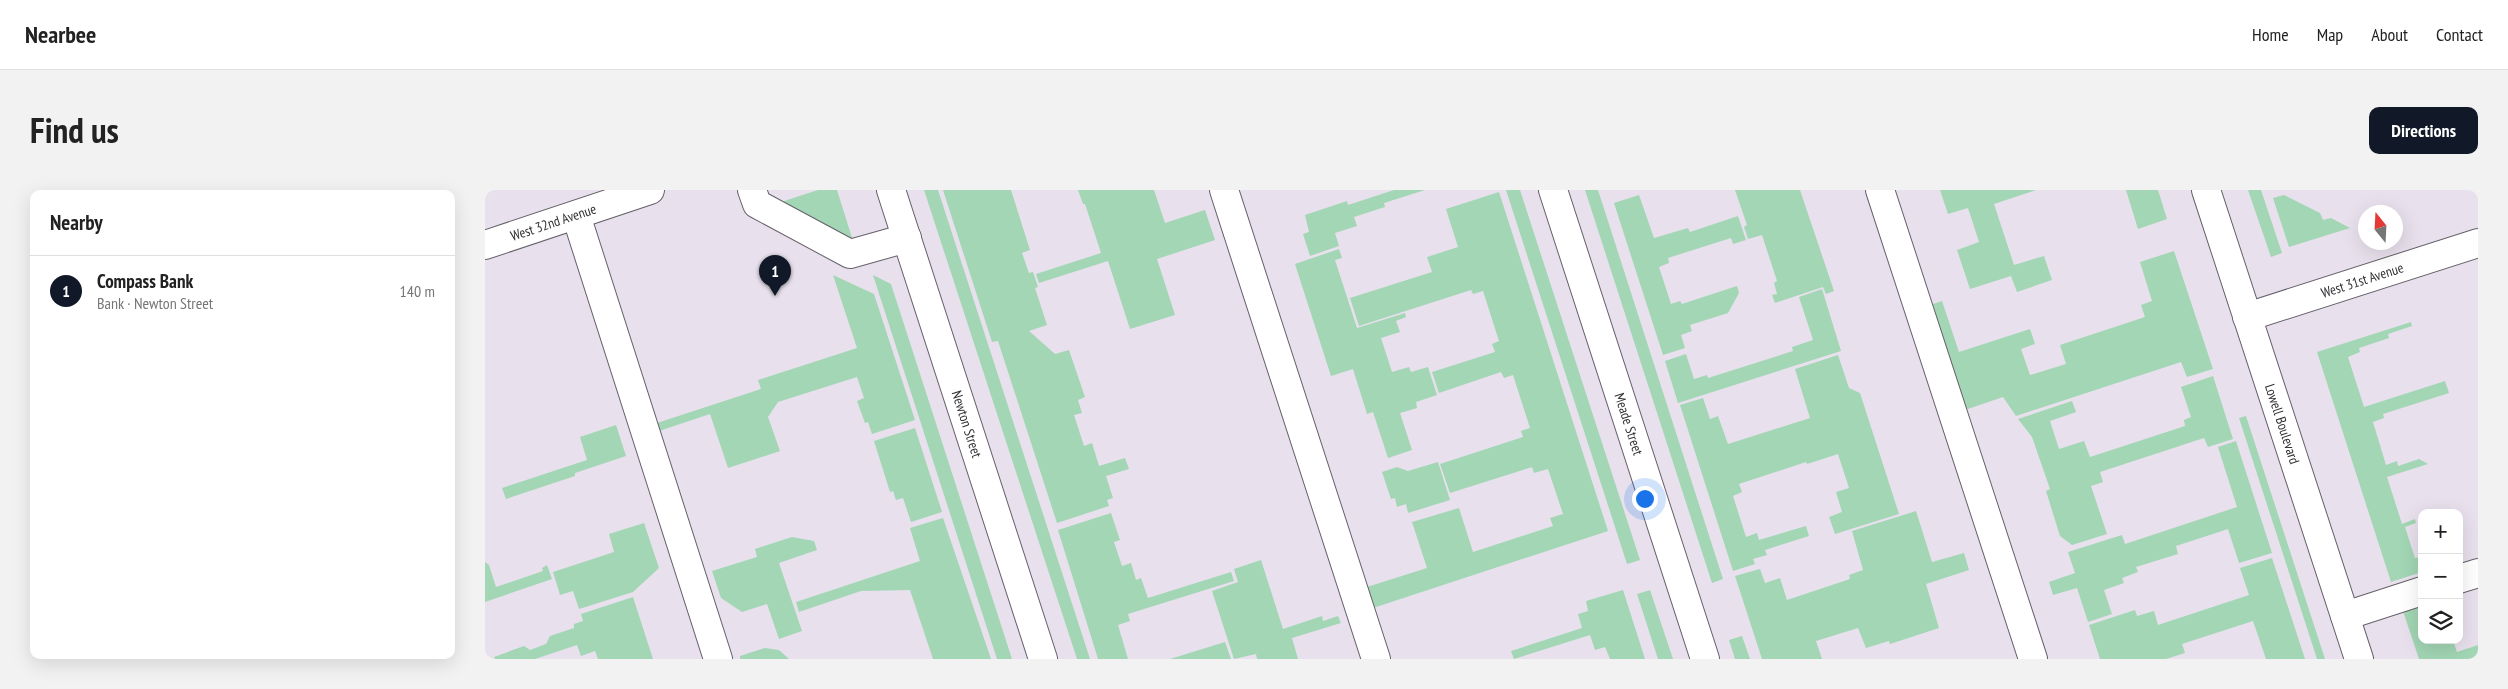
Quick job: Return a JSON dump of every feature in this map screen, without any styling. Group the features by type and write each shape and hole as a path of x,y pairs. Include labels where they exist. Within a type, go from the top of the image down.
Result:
{"street":[{"name":"West 32nd Avenue","path":"485,245 650,190"},
{"path":"752,190 757,204 850,254 907,238"},
{"name":"Newton Street","path":"891,190 1043,659"},
{"path":"1224,190 1376,659"},
{"name":"Meade Street","path":"1553,190 1705,659"},
{"path":"1880,190 2033,659"},
{"name":"Lowell Boulevard","path":"2206,190 2359,659"},
{"path":"576,215 718,659"},
{"name":"West 31st Avenue","path":"2247,317 2478,243"},
{"path":"2463,578 2478,573"},
{"path":"2345,616 2418,592"}],"green space":[{"path":"818,190 837,190 853,241 778,203"},
{"path":"924,190 938,190 1090,659 1077,659"},
{"path":"943,190 1011,190 1030,250 1022,253 1029,273 1033,272 1038,287 1035,288 1047,325 1029,331 1055,354 1069,350 1085,397 1078,400 1082,413 1074,415 1084,446 1092,443 1099,466 1125,458 1129,469 1106,476 1113,498 1107,500 1109,506 1057,523 998,341 992,342"},
{"path":"1078,190 1154,190 1165,223 1205,210 1215,240 1157,259 1175,315 1130,329 1108,261 1039,283 1036,274 1101,253 1085,204 1083,204"},
{"path":"1394,190 1425,190 1384,203 1385,207 1354,217 1357,226 1335,233 1339,246 1310,256 1303,234 1309,232 1305,215 1347,201 1348,205"},
{"path":"1506,190 1520,190 1640,560 1627,564"},
{"path":"1585,190 1598,190 1723,579 1712,583"},
{"path":"1735,190 1800,190 1834,291 1826,294 1823,287 1775,303 1772,295 1777,294 1774,283 1777,281 1762,235 1748,239 1744,227 1747,225"},
{"path":"1940,190 2036,190 1994,204 2014,265 2044,256 2052,280 2017,292 2011,276 1970,289 1957,250 1979,242 1968,208 1948,214"},
{"path":"2126,190 2158,190 2167,219 2138,229"},
{"path":"2248,190 2261,190 2282,253 2271,257"},
{"path":"1499,192 1608,531 1373,608 1367,587 1427,568 1412,522 1459,508 1473,552 1553,526 1550,518 1563,514 1548,469 1534,473 1532,467 1450,493 1440,464 1523,437 1521,431 1530,428 1513,375 1504,378 1501,372 1439,393 1432,372 1495,352 1492,344 1499,341 1483,291 1473,294 1471,290 1359,326 1350,298 1432,272 1427,257 1458,247 1446,209"},
{"path":"1639,195 1654,238 1688,228 1690,232 1738,216 1746,240 1733,244 1731,238 1668,258 1669,263 1659,267 1671,304 1680,301 1682,304 1737,286 1739,293 1728,313 1690,325 1692,331 1681,335 1685,348 1663,355 1614,203"},
{"path":"2284,195 2320,213 2323,220 2331,218 2350,228 2289,247 2273,198"},
{"path":"1339,249 1342,258 1335,260 1357,328 1405,313 1406,317 1396,321 1400,332 1381,338 1392,372 1409,367 1411,372 1428,367 1437,395 1416,402 1417,408 1400,413 1412,450 1388,458 1373,412 1367,414 1353,369 1331,376 1295,264"},
{"path":"2174,251 2213,369 2187,377 2181,362 2016,416 2003,397 1965,410 1930,305 1942,301 1959,352 2030,329 2035,344 2021,349 2030,375 2066,364 2060,345 2145,317 2141,305 2152,301 2140,262"},
{"path":"833,275 874,294 915,420 872,434 868,422 865,423 857,401 864,398 857,377 778,402 768,417 780,451 728,468 710,414 659,431 657,423 761,389 758,380 857,348"},
{"path":"873,275 891,284 1012,659 997,659"},
{"path":"1822,289 1841,351 1678,403 1665,361 1686,354 1694,379 1707,375 1708,378 1793,351 1792,347 1813,340 1799,297"},
{"path":"2411,322 2412,326 2388,334 2389,338 2359,348 2360,352 2348,357 2364,407 2445,381 2449,393 2383,414 2384,418 2373,422 2386,465 2397,461 2398,466 2419,459 2428,464 2387,477 2402,524 2415,519 2416,523 2405,527 2415,558 2418,558 2418,573 2391,582 2317,352"},
{"path":"1838,355 1849,388 1860,393 1899,514 1835,534 1829,517 1842,512 1836,492 1849,488 1838,454 1807,464 1806,462 1739,484 1742,492 1733,496 1746,537 1757,533 1759,540 1806,526 1809,536 1765,550 1767,555 1753,559 1755,564 1733,571 1680,405 1703,398 1710,419 1718,416 1728,444 1810,418 1795,369"},
{"path":"2213,376 2233,439 2208,447 2204,438 2100,472 2103,482 2091,486 2107,534 2072,545 2060,536 2046,491 2050,489 2032,437 2018,419 2072,401 2076,412 2050,421 2059,449 2084,441 2090,457 2185,426 2184,420 2191,417 2181,387"},
{"path":"2246,416 2325,659 2317,659 2239,418"},
{"path":"616,425 626,456 575,473 575,476 506,499 502,488 587,460 580,437"},
{"path":"915,428 942,512 911,522 903,498 896,500 893,491 890,492 874,441"},
{"path":"2236,441 2272,553 2239,563 2228,529 2176,546 2178,554 2136,567 2138,572 2122,578 2124,583 2104,590 2112,614 2088,622 2077,588 2053,595 2049,582 2075,573 2068,552 2122,535 2125,544 2237,507 2218,447"},
{"path":"1438,462 1450,500 1408,513 1406,504 1397,507 1395,498 1391,499 1382,472 1397,467 1408,471"},
{"path":"1916,511 1932,562 1964,553 1969,570 1926,584 1939,628 1890,644 1889,641 1866,648 1858,628 1816,641 1822,659 1762,659 1735,576 1760,569 1765,583 1780,578 1787,600 1850,579 1849,575 1863,570 1852,531"},
{"path":"1111,513 1120,540 1114,542 1122,566 1131,563 1136,580 1141,578 1148,598 1231,572 1234,581 1128,614 1130,621 1118,625 1128,659 1098,659 1058,530"},
{"path":"943,518 991,659 933,659 910,590 861,591 799,612 796,602 920,561 910,528"},
{"path":"644,523 659,568 633,592 579,609 573,591 560,595 553,572 614,552 609,534"},
{"path":"792,537 814,541 817,550 779,563 802,631 779,639 767,604 742,612 721,598 712,571 757,557 755,549"},
{"path":"2272,558 2305,659 2266,659 2253,621 2182,644 2185,653 2166,659 2100,659 2089,625 2135,610 2137,616 2154,611 2158,625 2249,595 2240,568"},
{"path":"1261,560 1283,629 1322,616 1323,621 1338,616 1341,623 1292,638 1298,659 1257,659 1256,654 1234,659 1212,591 1238,582 1234,569"},
{"path":"485,562 489,565 496,587 543,571 542,568 547,565 552,579 485,602"},
{"path":"1623,590 1645,659 1610,659 1605,647 1595,650 1590,635 1514,659 1511,651 1582,628 1578,614 1588,611 1586,601"},
{"path":"1650,590 1673,659 1658,659 1637,594"},
{"path":"633,597 653,659 598,659 595,651 581,656 577,645 535,659 495,659 494,657 524,646 530,650 546,644 550,636 574,628 574,624 583,621 581,614"},
{"path":"2418,599 2418,644 2454,644 2457,652 2478,645 2478,659 2419,659 2401,605"},
{"path":"1742,636 1750,659 1735,659 1729,640"},
{"path":"1225,642 1231,659 1170,659"},
{"path":"765,648 779,650 789,659 740,659 740,656"}],"place":[{"name":"Compass Bank","path":"775,296"}]}
